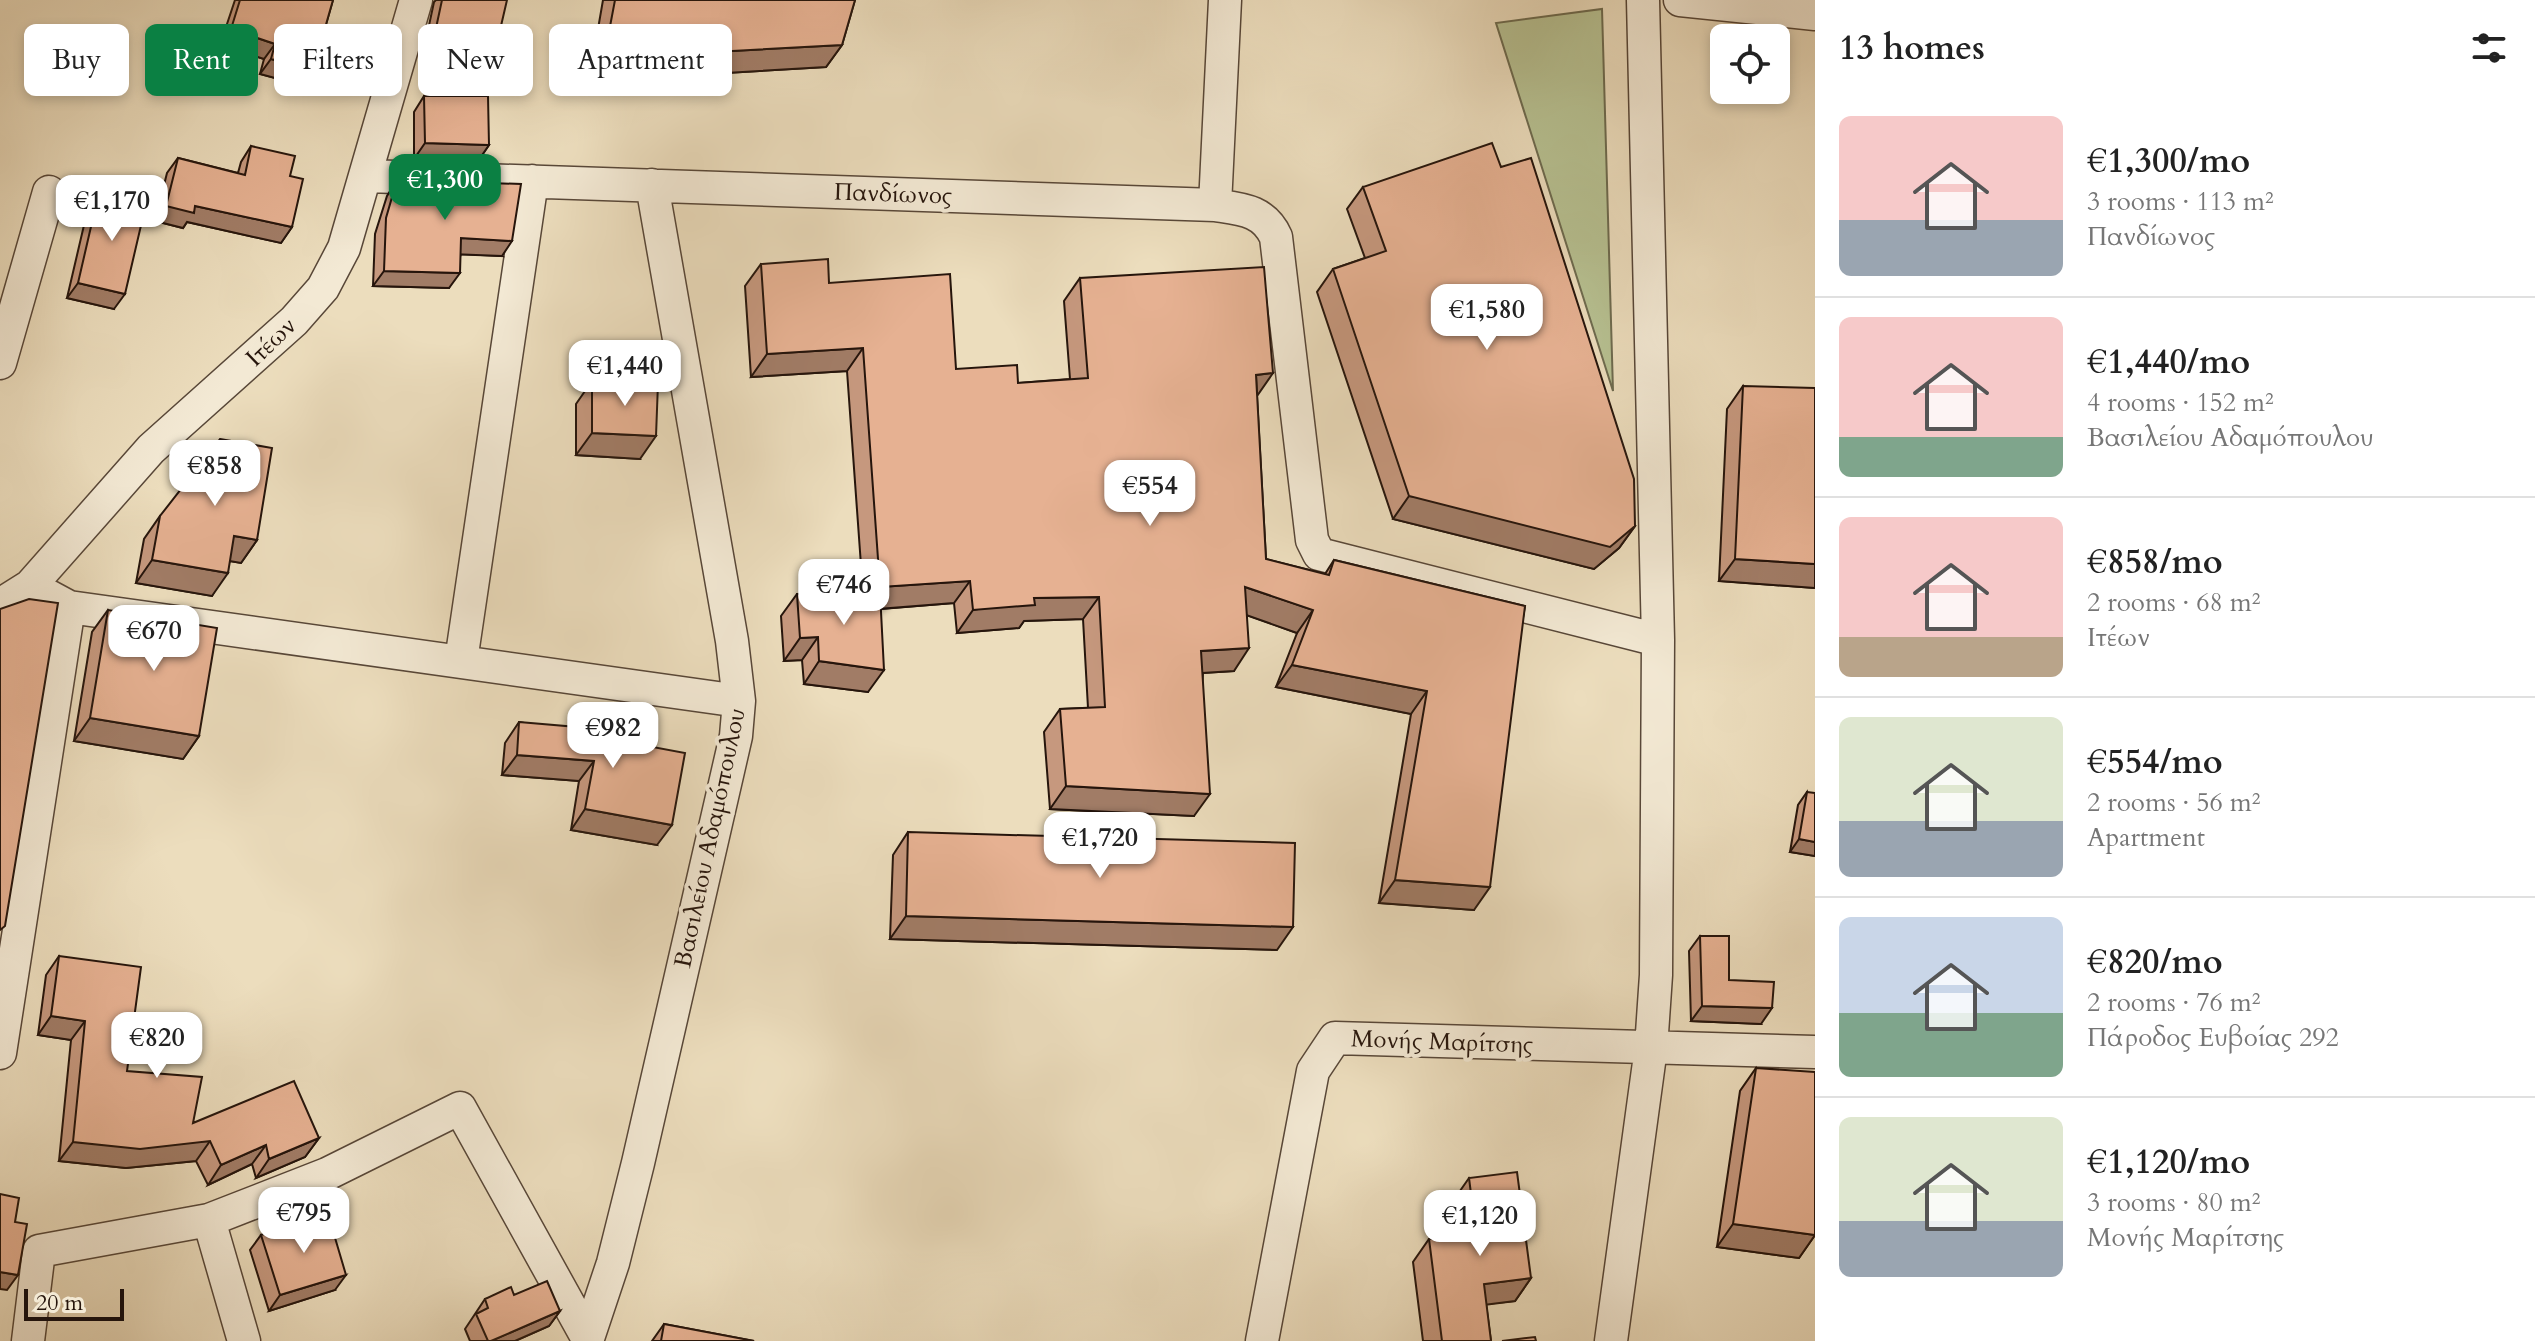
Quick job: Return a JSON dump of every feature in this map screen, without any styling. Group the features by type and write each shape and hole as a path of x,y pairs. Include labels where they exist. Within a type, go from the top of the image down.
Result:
{"street":[{"name":"Ιτέων","path":"0,605 30,586 151,449 283,332 323,288 344,248 416,0"},
{"path":"1215,205 1225,0"},
{"path":"1611,1341 1651,1048 1656,975 1658,640 1643,0"},
{"path":"1680,0 1815,14"},
{"name":"Πανδίωνος","path":"367,176 1215,205 1252,212 1270,224 1276,237 1312,540 1319,554 1658,640"},
{"path":"461,661 532,181"},
{"name":"Βασιλείου Αδαμόπουλου","path":"587,1340 613,1263 638,1163 736,736 739,701 717,550 652,185"},
{"path":"0,363 49,192"},
{"path":"30,586 69,607 739,701"},
{"path":"0,1053 13,874 69,607"},
{"name":"Μονής Μαρίτσης","path":"1262,1341 1313,1071 1335,1038 1815,1052"},
{"path":"28,1341 39,1251 209,1220 327,1174 460,1108 587,1340"},
{"path":"209,1220 244,1341"}],"green space":[{"path":"1602,9 1613,391 1496,23"}],"building":[{"path":"240,0 333,0 326,24 274,24 274,44 258,38 258,24 233,24"},
{"path":"442,0 507,0 501,24 437,24"},
{"path":"615,0 855,0 842,45 732,51 732,24 610,24"},
{"path":"424,96 488,96 489,145 425,143"},
{"path":"1492,143 1501,167 1531,158 1634,479 1635,526 1610,547 1409,496 1333,269 1386,251 1363,187"},
{"path":"251,146 295,156 290,176 303,179 292,227 195,206 194,213 166,206 178,158 245,175"},
{"path":"397,180 521,184 512,241 461,238 460,273 384,271 386,218"},
{"path":"99,192 146,204 125,294 78,283"},
{"path":"828,259 829,283 950,274 956,369 1017,365 1018,383 1088,378 1080,278 1264,267 1273,373 1256,375 1266,559 1329,575 1334,560 1525,606 1490,887 1395,880 1427,691 1292,665 1313,610 1245,587 1249,648 1201,651 1210,794 1066,786 1060,709 1105,707 1099,597 1034,598 1035,605 973,610 970,581 880,587 863,348 767,354 761,264"},
{"path":"592,381 658,383 656,436 592,433"},
{"path":"1743,386 1815,388 1815,564 1735,559"},
{"path":"220,439 272,448 257,540 234,536 228,573 152,560 160,516"},
{"path":"880,592 884,670 819,661 818,637 800,638 797,594"},
{"path":"29,599 58,603 5,926 0,930 0,609"},
{"path":"108,610 217,628 199,736 90,718"},
{"path":"519,722 600,729 599,737 685,753 672,825 585,809 594,761 517,755"},
{"path":"1807,792 1815,793 1815,842 1799,839"},
{"path":"908,832 1295,843 1293,927 906,916"},
{"path":"1700,936 1729,936 1729,980 1774,982 1772,1008 1702,1006"},
{"path":"59,956 141,967 127,1071 202,1077 193,1123 294,1081 319,1138 269,1159 266,1145 221,1165 210,1141 140,1149 73,1142 85,1021 51,1016"},
{"path":"1756,1068 1815,1072 1815,1235 1733,1224"},
{"path":"1517,1172 1531,1278 1484,1284 1491,1341 1442,1341 1429,1239 1476,1233 1469,1178"},
{"path":"0,1194 19,1198 15,1222 27,1224 18,1275 0,1272"},
{"path":"328,1214 346,1275 280,1295 261,1235"},
{"path":"547,1281 560,1311 488,1341 476,1314 488,1308 485,1299 511,1287 514,1295"},
{"path":"664,1324 754,1341 661,1341"},
{"path":"1535,1337 1536,1341 1502,1341"}]}
